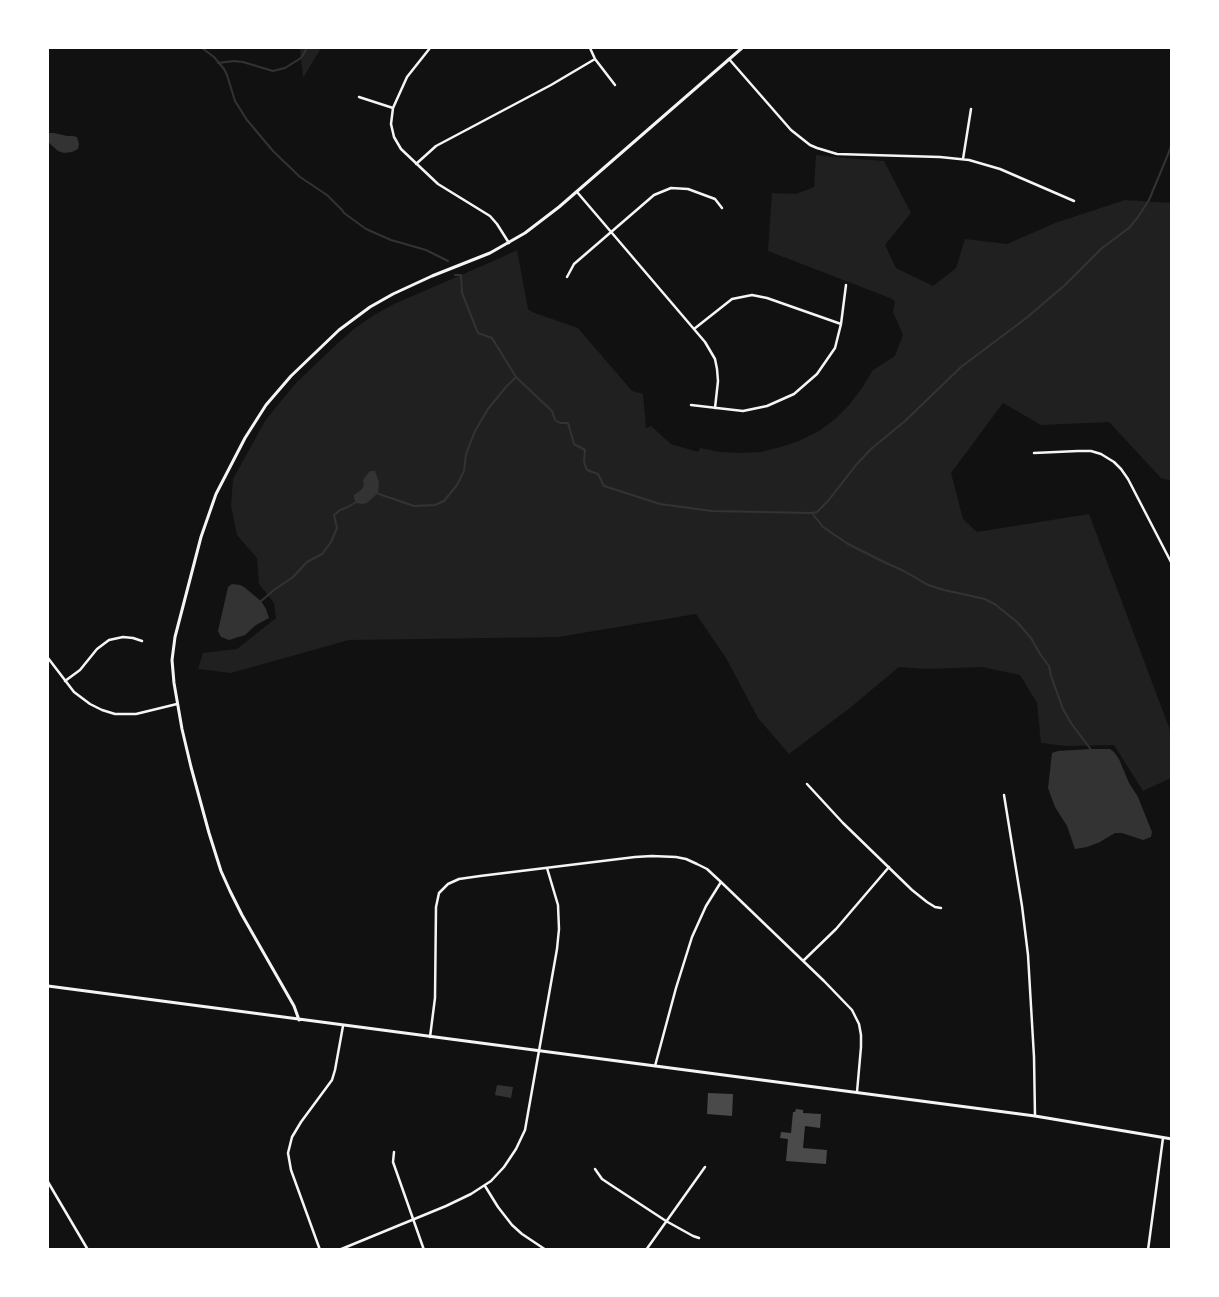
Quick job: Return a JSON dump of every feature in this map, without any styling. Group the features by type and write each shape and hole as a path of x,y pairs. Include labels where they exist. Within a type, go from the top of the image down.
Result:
{"street":[{"path":"430,48 408,77 393,108 391,124 394,137 400,149 438,184 490,216 509,243"},
{"path":"590,48 595,59 615,85"},
{"path":"299,1020 294,1006 242,915 221,871 191,767 177,704 172,668 177,628 208,513 220,485 245,438 266,405 318,349 339,330 370,308 416,283 509,243 539,223 742,48"},
{"path":"416,164 436,146 551,85 595,59"},
{"path":"729,59 790,130 801,139 826,152 963,159 1000,169 1074,201"},
{"path":"359,97 393,108"},
{"path":"963,159 971,109"},
{"path":"567,277 574,264 654,195 671,188 688,189 715,199 722,208"},
{"path":"576,192 705,342 717,368 718,381 715,408"},
{"path":"691,405 743,411 768,406 794,394 818,374 835,348 841,324 846,285"},
{"path":"694,330 732,299 752,295 767,298 841,324"},
{"path":"1034,453 1091,451 1101,454 1114,462 1128,479 1172,564"},
{"path":"65,681 80,670 97,649 105,643 123,637 142,641"},
{"path":"48,658 74,692 84,701 102,710 115,714 129,715 177,704"},
{"path":"807,784 843,823 912,890 935,907 941,908"},
{"path":"1004,795 1028,954 1034,1057 1034,1116"},
{"path":"430,1037 435,998 437,897 448,884 459,879 635,857 667,856 686,859 706,869 845,1002 856,1016 861,1035 857,1093"},
{"path":"803,961 836,929 889,867"},
{"path":"339,1250 446,1206 484,1186 504,1168 516,1149 525,1130 559,929 558,905 548,868"},
{"path":"655,1066 692,937 706,906 721,882"},
{"path":"48,986 1034,1116 1172,1139"},
{"path":"320,1250 291,1170 288,1153 292,1137 332,1080 336,1070 343,1026"},
{"path":"1148,1250 1163,1138"},
{"path":"394,1152 394,1162 424,1250"},
{"path":"646,1250 705,1167"},
{"path":"595,1169 602,1178 666,1222 699,1238"},
{"path":"48,1182 88,1250"},
{"path":"484,1186 512,1225 546,1250"}],"shaded area":[{"path":"300,48 321,48 303,78"},
{"path":"48,133 77,137 78,149 64,153 58,151 48,142"},
{"path":"816,155 884,161 911,213 885,245 896,268 933,286 956,268 965,239 1007,244 1055,223 1125,200 1171,203 1171,481 1161,478 1109,422 1041,425 1003,403 951,473 963,519 977,532 1089,514 1171,733 1171,778 1143,791 1114,745 1066,746 1041,743 1037,703 1020,675 982,667 926,669 899,667 851,707 789,754 758,718 726,658 696,614 558,637 349,640 231,673 198,669 203,653 237,649 276,618 274,603 259,584 257,558 237,535 231,506 233,479 265,421 297,382 354,329 374,315 394,304 517,250 528,309 578,328 632,391 643,394 646,428 651,426 671,444 698,452 700,448 720,452 761,452 801,440 819,431 835,419 850,404 873,370 895,356 903,335 893,312 895,301 768,251 772,193 796,194 814,187"},
{"path":"371,471 375,471 379,482 378,493 367,503 356,503 354,495 364,486 363,480"},
{"path":"232,584 244,587 261,601 269,618 256,625 245,635 229,640 221,637 218,631 228,587"},
{"path":"1110,749 1119,759 1129,783 1138,797 1152,832 1151,837 1143,840 1122,833 1115,833 1100,842 1075,849 1067,826 1055,807 1048,788 1052,753"},
{"path":"497,1085 513,1087 511,1098 495,1095"}],"building":[{"path":"708,1093 733,1094 732,1116 707,1114"},
{"path":"796,1109 803,1110 803,1113 821,1114 820,1128 805,1126 803,1148 827,1150 826,1164 786,1161 788,1139 780,1138 781,1132 791,1133 793,1112"}],"waterway":[{"path":"202,48 214,57 224,69 235,101 247,120 273,151 300,177 327,195 344,213 366,229 391,240 426,250 448,261"},
{"path":"218,63 243,62 273,71 285,68 301,58 307,48"},
{"path":"455,275 461,275 462,293 478,333 492,338 516,377 552,411 555,420 560,423 568,423 574,444 585,450 584,462 587,470 598,474 604,486 660,504 712,511 812,513 817,512 828,501 871,449 905,421 961,367 1025,319 1065,285 1102,248 1129,228 1149,200 1172,142"},
{"path":"376,493 414,506 435,505 444,501 457,485 464,471 466,454 475,431 488,409 516,377"},
{"path":"260,602 293,577 307,562 322,554 331,542 337,528 334,515 358,501"},
{"path":"812,513 823,527 848,544 904,571 928,585 985,599 996,605 1017,622 1031,638 1049,666 1063,709 1092,751"}]}
